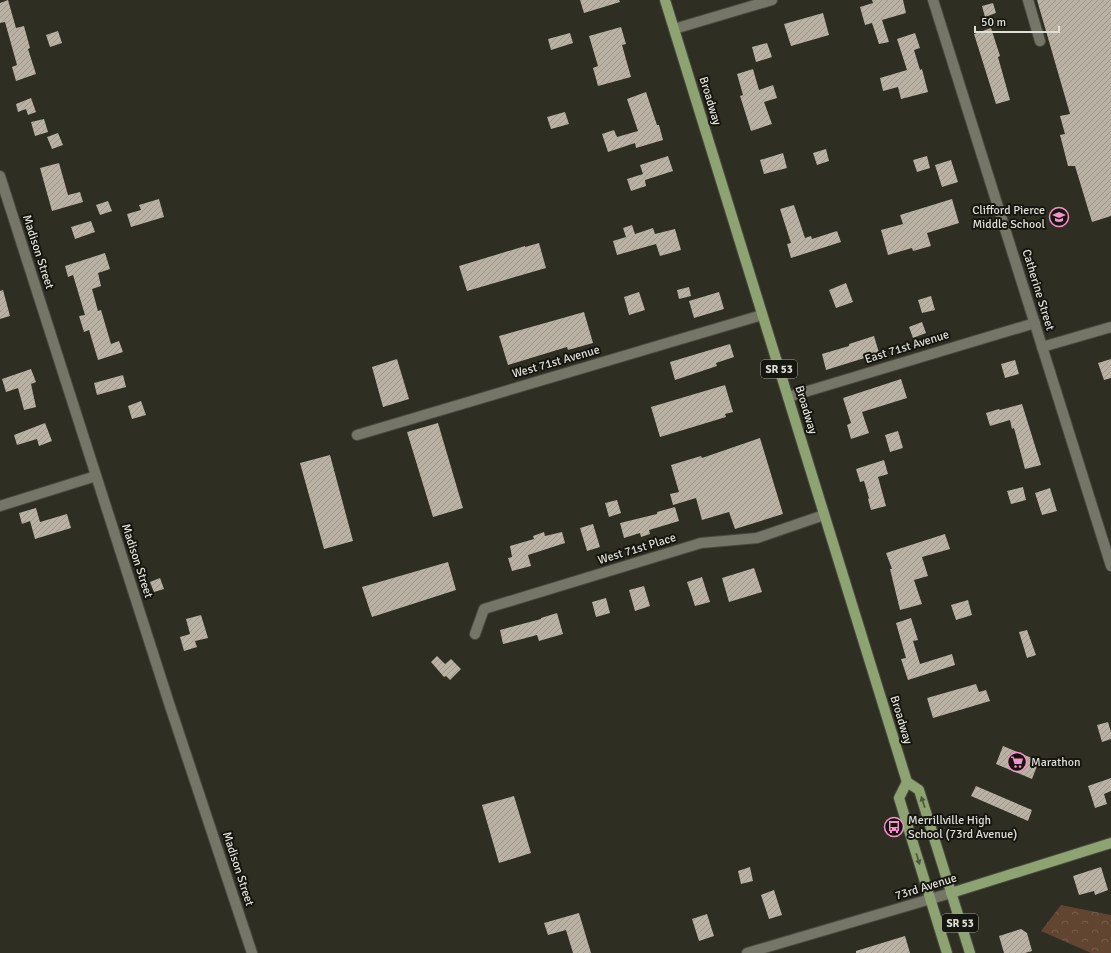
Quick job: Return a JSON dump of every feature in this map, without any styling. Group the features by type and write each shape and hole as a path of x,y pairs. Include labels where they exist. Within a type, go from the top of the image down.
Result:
{"main road":[{"name":"Broadway","path":"665,0 907,782 919,790 970,953"},
{"name":"SR 53","path":"907,782 900,798 947,953"},
{"name":"73rd Avenue","path":"951,893 1111,843"}],"street":[{"path":"674,29 772,0"},
{"name":"Catherine Street","path":"933,0 1111,566"},
{"path":"1028,0 1040,41"},
{"name":"Madison Street","path":"0,176 96,476 252,953"},
{"name":"West 71st Avenue","path":"357,435 762,315"},
{"name":"East 71st Avenue","path":"788,396 1034,323"},
{"path":"1042,347 1111,326"},
{"path":"0,506 96,476"},
{"name":"West 71st Place","path":"475,634 484,609 701,543 757,538 824,515"},
{"name":"73rd Avenue","path":"747,953 951,893"}],"green space":[{"path":"1061,905 1111,915 1111,953 1091,953 1041,931"}],"building":[{"path":"8,0 16,28 24,26 30,48 28,49 36,74 16,81 12,67 17,65 5,22 0,23 0,3"},
{"path":"580,0 619,0 620,2 584,13"},
{"path":"872,0 903,0 906,13 882,20 889,42 879,44 872,23 865,25 860,7 873,3"},
{"path":"1037,0 1111,0 1111,216 1092,222 1075,166 1068,166 1060,135 1065,134 1060,116 1070,114"},
{"path":"993,3 996,13 985,17 982,6"},
{"path":"823,13 829,35 791,46 784,24"},
{"path":"621,27 626,44 622,45 631,77 598,86 593,68 598,66 589,36"},
{"path":"991,28 1000,56 998,57 1010,100 996,104 974,34"},
{"path":"58,31 62,43 50,47 46,35"},
{"path":"570,33 573,43 551,50 548,39"},
{"path":"915,33 920,48 914,50 920,70 922,69 928,92 901,99 898,87 883,91 880,78 907,70 897,39"},
{"path":"767,43 772,57 756,62 752,47"},
{"path":"753,69 759,90 773,85 777,98 764,102 772,124 751,131 740,96 743,95 737,74"},
{"path":"646,92 657,125 659,125 663,140 636,148 635,143 608,152 602,134 614,130 617,137 638,131 627,99"},
{"path":"31,98 36,112 28,115 26,109 18,112 16,104"},
{"path":"565,112 569,124 551,129 547,117"},
{"path":"44,119 48,132 35,136 31,122"},
{"path":"58,133 63,145 52,149 47,137"},
{"path":"826,149 829,161 817,165 813,153"},
{"path":"783,153 787,168 764,174 760,160"},
{"path":"668,156 673,171 645,180 646,186 631,191 627,179 643,174 640,165"},
{"path":"927,156 930,168 917,172 913,160"},
{"path":"951,160 958,182 942,187 935,165"},
{"path":"59,163 68,195 80,192 83,202 52,211 40,168"},
{"path":"159,199 164,217 131,227 127,214 141,210 139,205"},
{"path":"952,199 959,223 927,233 931,246 913,251 912,248 888,255 881,230 903,224 900,215"},
{"path":"108,201 112,211 100,215 96,205"},
{"path":"794,205 805,238 811,236 812,239 837,231 841,242 791,258 787,244 791,243 780,209"},
{"path":"91,221 95,232 75,239 71,227"},
{"path":"632,225 635,234 653,228 655,234 675,229 681,250 660,256 656,244 617,255 613,241 626,237 623,228"},
{"path":"539,243 546,268 467,291 459,266"},
{"path":"105,253 110,269 98,273 101,286 92,289 98,311 101,310 111,344 119,341 123,352 98,360 89,330 84,332 79,316 85,315 73,275 68,277 65,266"},
{"path":"846,283 853,302 836,308 829,290"},
{"path":"689,287 691,296 679,299 677,290"},
{"path":"3,290 10,316 0,319 0,291"},
{"path":"639,292 645,310 629,315 624,297"},
{"path":"719,292 724,309 694,318 689,301"},
{"path":"931,296 935,310 922,313 918,300"},
{"path":"584,312 593,343 568,350 567,347 508,365 499,336"},
{"path":"922,322 926,333 913,338 909,327"},
{"path":"874,336 880,356 872,358 871,356 826,370 822,354 849,346 849,344"},
{"path":"730,344 734,357 716,363 717,366 675,380 670,362"},
{"path":"397,359 409,399 383,407 372,367"},
{"path":"1111,359 1111,378 1104,380 1098,363"},
{"path":"1015,360 1019,374 1005,378 1001,364"},
{"path":"31,369 36,382 31,384 36,407 24,410 18,388 6,392 2,379"},
{"path":"123,375 126,387 97,395 94,383"},
{"path":"901,379 907,398 862,412 869,433 851,439 847,425 851,423 843,398"},
{"path":"725,385 733,412 725,414 726,417 660,437 651,407"},
{"path":"141,401 146,415 132,419 128,406"},
{"path":"1022,404 1041,465 1025,469 1014,428 1012,429 1010,420 990,426 986,413"},
{"path":"45,423 52,441 39,446 37,439 17,445 14,435"},
{"path":"438,423 463,508 433,517 407,432"},
{"path":"898,431 903,448 890,452 885,435"},
{"path":"760,438 783,514 735,529 729,512 702,520 696,498 673,505 670,494 679,492 671,465 701,456 702,458"},
{"path":"330,455 353,541 324,549 300,463"},
{"path":"884,460 888,474 878,477 886,506 871,510 864,481 860,482 856,469"},
{"path":"1023,487 1026,500 1011,504 1007,491"},
{"path":"1050,488 1057,511 1042,515 1035,493"},
{"path":"617,500 621,513 609,517 605,503"},
{"path":"675,507 679,521 649,530 650,534 641,537 640,533 624,538 620,523 657,514 657,512"},
{"path":"36,508 40,522 67,514 71,528 35,539 30,521 22,524 19,513"},
{"path":"593,524 600,547 587,551 580,528"},
{"path":"544,532 545,536 562,532 565,543 528,555 531,566 512,571 508,558 512,557 510,546 534,539 533,536"},
{"path":"945,534 950,549 922,557 928,576 914,580 922,604 900,610 890,569 892,569 886,553"},
{"path":"448,562 456,590 372,617 362,587"},
{"path":"754,568 762,592 729,602 722,578"},
{"path":"702,577 710,602 695,606 687,582"},
{"path":"160,578 164,589 154,592 150,582"},
{"path":"644,586 650,606 635,611 629,590"},
{"path":"606,598 610,613 596,617 592,602"},
{"path":"968,600 972,615 956,620 951,605"},
{"path":"557,613 563,634 539,641 537,635 503,644 500,630"},
{"path":"201,615 208,638 195,641 197,647 184,651 180,637 190,634 186,619"},
{"path":"911,618 918,640 913,641 920,664 952,654 955,665 908,680 901,659 906,658 896,623"},
{"path":"1027,630 1036,655 1027,658 1019,632"},
{"path":"437,656 445,664 451,659 461,669 450,680 446,676 444,677 431,662"},
{"path":"976,684 979,692 986,690 990,701 933,718 927,698"},
{"path":"1108,722 1111,732 1111,739 1102,742 1097,725"},
{"name":"Marathon","path":"1003,746 1039,761 1032,779 996,764"},
{"path":"1111,778 1111,791 1104,794 1107,804 1095,808 1088,786"},
{"path":"976,786 1032,810 1028,821 971,796"},
{"path":"514,796 531,853 499,863 482,805"},
{"path":"750,867 753,881 741,884 738,871"},
{"path":"1101,867 1108,890 1095,895 1094,891 1079,895 1073,876"},
{"path":"774,890 782,915 769,919 761,895"},
{"path":"579,913 591,953 573,953 566,930 548,935 544,923"},
{"path":"707,914 714,936 699,941 692,919"},
{"path":"1021,929 1027,933 1032,951 1025,953 1004,953 999,936"},
{"path":"905,936 910,953 856,953 856,951"}],"place":[{"name":"Clifford Pierce Middle School","path":"1059,217"},
{"name":"Marathon","path":"1017,762"},
{"name":"Merrillville High School (73rd Avenue)","path":"894,827"}]}
